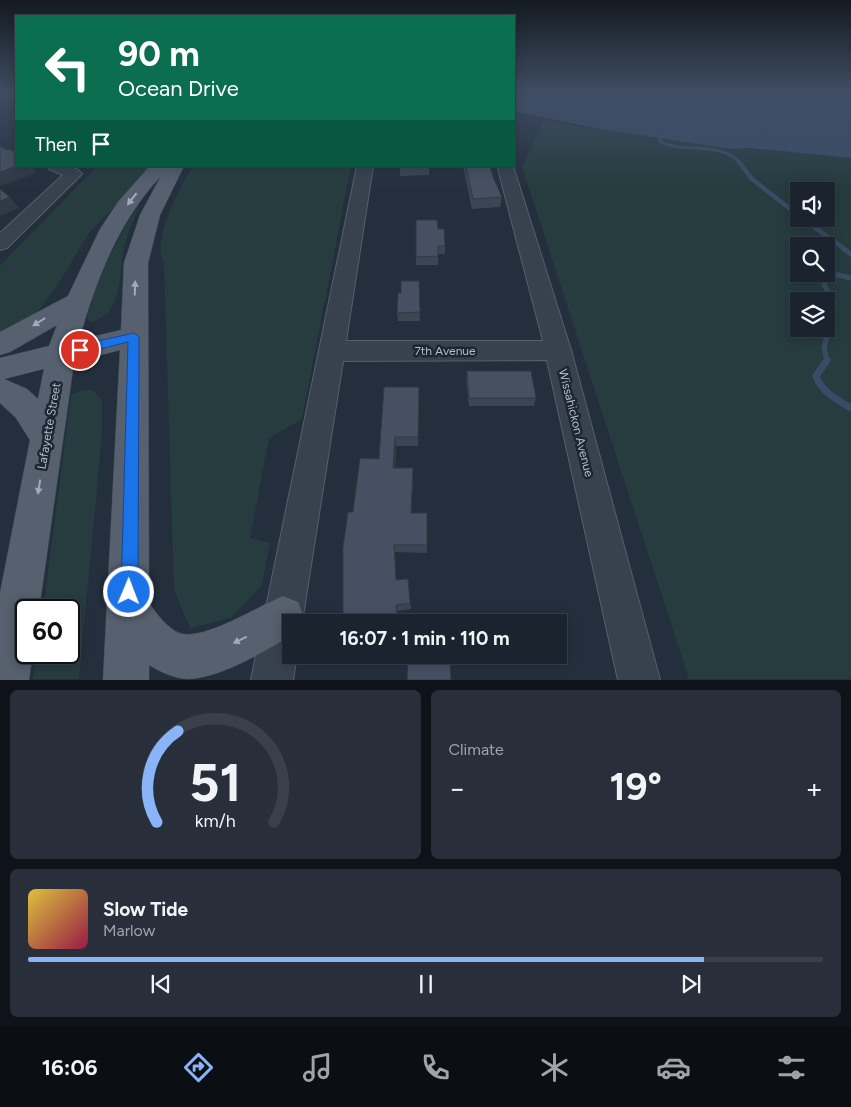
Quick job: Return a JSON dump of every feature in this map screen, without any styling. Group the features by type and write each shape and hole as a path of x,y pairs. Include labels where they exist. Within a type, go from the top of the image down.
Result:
{"main road":[{"name":"Lafayette Street","path":"5,676 62,354 78,301 97,256 126,206 159,167"},
{"path":"126,680 136,263 150,215 174,167"},
{"path":"0,345 78,301"},
{"path":"0,368 134,337"},
{"path":"0,390 14,395 24,402 46,438"},
{"path":"129,611 149,638 177,656 192,655 234,643 282,618"}],"street":[{"path":"0,244 74,174 57,167"},
{"path":"284,614 365,167"},
{"name":"Wissahickon Avenue","path":"506,169 558,350 639,680"},
{"path":"0,230 26,220"},
{"name":"7th Avenue","path":"332,351 558,350"},
{"path":"272,680 282,623"}],"green space":[{"path":"542,125 570,125 658,138 851,158 851,679 689,679 522,167"},
{"path":"96,167 152,167 89,233 55,289 34,316 0,338 0,266"},
{"path":"192,167 351,167 302,419 269,438 250,538 270,543 262,585 231,618 190,628 174,590 164,264 160,250 164,228 182,185"},
{"path":"140,203 125,243 115,301 102,318 90,322 87,318 101,271"},
{"path":"82,390 92,390 102,400 102,434 79,679 33,679 35,664 80,664 80,599 44,599 71,395"}],"water":[{"path":"580,125 851,125 851,158 748,148 731,149"}],"building":[{"path":"0,146 15,152 15,167 0,172"},
{"path":"466,167 490,167 502,197 473,199"},
{"path":"0,189 10,197 0,201"},
{"path":"416,220 437,220 438,229 444,229 445,246 438,246 438,256 416,257"},
{"path":"401,281 419,281 420,312 397,313"},
{"path":"467,371 531,371 536,398 469,398"},
{"path":"384,387 419,387 418,437 395,437 393,468 413,468 411,513 427,513 427,545 394,545 396,580 408,579 410,603 396,605 397,614 343,614 343,547 348,512 353,512 360,458 379,459"},
{"path":"408,664 450,664 451,680 407,680"}],"waterway":[{"path":"657,132 661,142 681,147 713,149 732,156 739,162"},
{"path":"739,162 752,179 790,209"},
{"path":"814,227 846,250"},
{"path":"844,249 851,254"},
{"path":"828,292 824,285 827,276 838,275 851,278"},
{"path":"827,337 824,348 827,360"},
{"path":"827,360 816,376 819,382 831,395 851,408"}],"route":[{"path":"80,350 134,337 129,592"}]}
